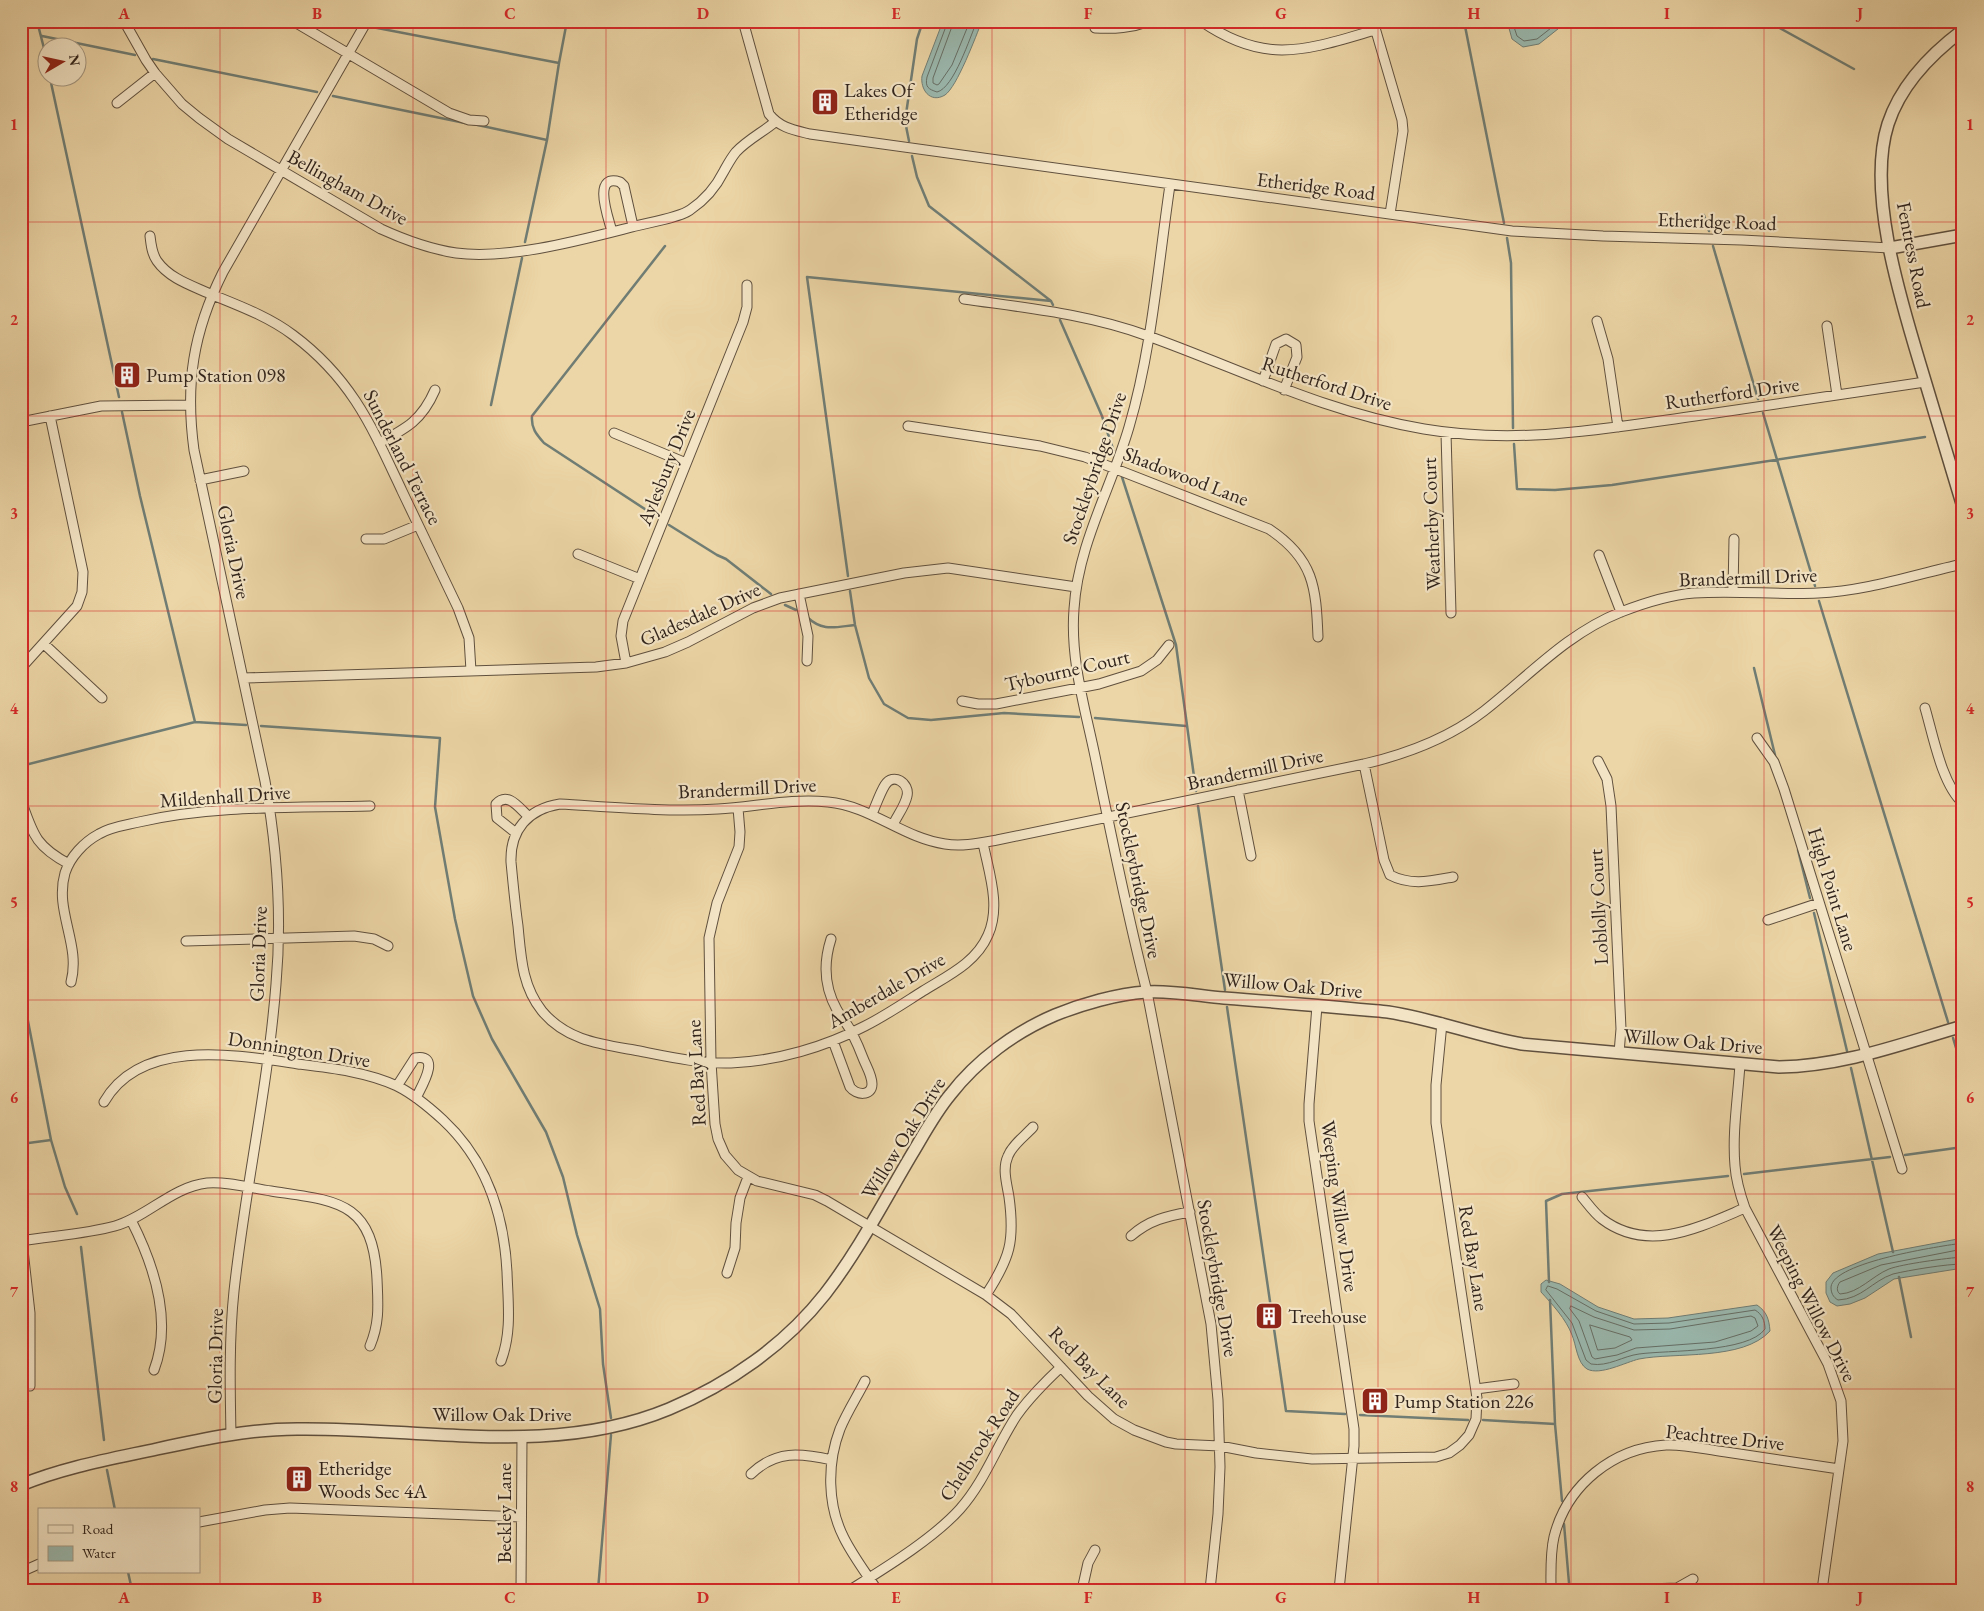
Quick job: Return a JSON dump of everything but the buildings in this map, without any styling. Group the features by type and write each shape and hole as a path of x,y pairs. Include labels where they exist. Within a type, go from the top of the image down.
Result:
{"street":[{"name":"Bellingham Drive","path":"124,21 155,73 182,104 228,139 381,228 406,240 431,248 457,253 510,253 612,232 688,212 715,187 737,151 776,122"},
{"path":"293,21 449,113 468,120 484,121"},
{"name":"Gloria Drive","path":"231,1435 230,1364 232,1316 276,983 278,939 277,882 270,809 191,431 192,362 199,330 212,294 367,21"},
{"path":"743,21 765,104 769,114 776,122"},
{"path":"1095,28 1115,29 1134,27 1150,21"},
{"path":"1201,21 1216,32 1238,42 1284,51 1308,49 1374,26 1402,120 1403,131 1390,214"},
{"name":"Fentress Road","path":"1963,30 1929,58 1902,94 1888,124 1881,164 1884,205 1896,277 1963,507"},
{"path":"117,103 155,73"},
{"name":"Etheridge Road","path":"776,122 787,129 810,134 1170,185 1538,234 1742,240 1890,248 1963,235"},
{"path":"612,232 603,192 606,184 611,181 620,182 624,186 633,226"},
{"name":"Stockleybridge Drive","path":"1170,185 1137,399 1115,467 1082,553 1076,587 1074,628 1081,687 1135,945 1147,992 1211,1324 1220,1446 1218,1514 1210,1590"},
{"name":"Sunderland Terrace","path":"150,236 152,251 156,260 165,270 181,281 280,326 315,352 336,373 355,398 379,443 467,630 471,671"},
{"name":"Aylesbury Drive","path":"626,663 621,636 623,621 743,322 747,307 747,285"},
{"name":"Rutherford Drive","path":"964,299 1068,314 1114,324 1284,390 1348,412 1407,426 1446,432 1497,436 1576,434 1926,382"},
{"path":"1597,321 1608,358 1618,427"},
{"path":"1827,326 1837,395"},
{"path":"1263,381 1276,344 1286,339 1291,340 1296,345 1297,357 1284,390"},
{"path":"379,443 412,424 422,414 435,390"},
{"path":"21,422 101,406 190,405"},
{"path":"21,668 77,606 84,582 50,416"},
{"name":"Shadowood Lane","path":"908,426 1040,446 1085,457 1115,467 1269,529 1289,544 1304,563 1314,584 1318,637"},
{"name":"Weatherby Court","path":"1446,432 1451,614"},
{"path":"614,433 686,463"},
{"name":"Gloria Drive","path":"200,480 244,471"},
{"path":"366,539 384,539 418,525"},
{"path":"1733,592 1734,539"},
{"path":"578,554 640,579"},
{"path":"1599,555 1621,612"},
{"name":"Brandermill Drive","path":"525,820 548,806 560,804 688,810 817,801 848,806 872,814 919,838 957,846 983,843 1364,764 1411,751 1438,740 1484,711 1554,651 1576,635 1621,612 1651,601 1692,593 1779,594 1835,592 1963,564"},
{"name":"Gladesdale Drive","path":"244,678 596,667 626,663 665,652 767,603 904,572 948,568 1076,587"},
{"path":"800,594 808,636 807,661"},
{"path":"44,644 102,698"},
{"name":"Tybourne Court","path":"962,701 985,705 996,704 1099,684 1141,671 1157,660 1169,645"},
{"path":"1925,708 1948,784 1955,796 1963,803"},
{"name":"High Point Lane","path":"1757,738 1774,762 1902,1170"},
{"name":"Loblolly Court","path":"1598,761 1609,787 1611,806 1621,1029 1619,1053"},
{"path":"1364,764 1384,860 1390,875 1402,882 1422,883 1453,877"},
{"path":"872,814 885,784 890,780 897,779 904,783 908,789 907,796 893,825"},
{"path":"1238,790 1251,856"},
{"path":"516,833 497,818 496,804 502,799 513,802 525,820"},
{"path":"21,800 33,833 40,844 50,853 69,864"},
{"name":"Mildenhall Drive","path":"71,982 74,952 63,912 62,886 69,864 89,840 100,833 176,815 208,811 370,806"},
{"name":"Red Bay Lane","path":"738,808 739,847 717,903 709,938 715,1124 718,1139 725,1155 738,1170 748,1177 756,1181 815,1195 986,1295 1011,1314 1088,1396 1114,1419 1134,1430 1176,1444 1220,1446 1278,1456 1312,1459 1414,1459 1436,1457 1449,1453 1460,1446 1472,1429 1477,1409 1476,1389 1436,1124 1436,1085 1442,1023"},
{"name":"Amberdale Drive","path":"525,820 516,833 512,844 511,862 522,966 529,989 543,1013 570,1035 590,1043 712,1062 730,1063 776,1057 833,1041 866,1026 974,957 982,947 988,934 994,916 995,905 983,843"},
{"path":"1768,920 1819,904"},
{"path":"186,941 361,937 388,946"},
{"path":"831,939 825,961 828,989 837,1009 852,1032 871,1076 871,1089 865,1094 853,1092 833,1041"},
{"name":"Willow Oak Drive","path":"21,1485 96,1462 231,1435 297,1428 522,1437 582,1432 636,1420 672,1408 720,1384 764,1354 802,1320 844,1268 934,1116 967,1075 986,1057 1039,1022 1070,1009 1097,1001 1147,992 1388,1012 1442,1023 1496,1040 1522,1044 1740,1064 1804,1066 1843,1061 1963,1026"},
{"name":"Weeping Willow Drive","path":"1317,1006 1309,1122 1352,1413 1354,1446 1339,1590"},
{"name":"Donnington Drive","path":"104,1102 120,1081 130,1073 158,1062 189,1055 210,1054 242,1055 352,1072 397,1086 416,1098 442,1119 460,1138 484,1174 500,1215 506,1254 509,1326 506,1346 501,1361"},
{"path":"397,1086 415,1058 426,1060 428,1074 416,1098"},
{"name":"Weeping Willow Drive","path":"1740,1064 1734,1149 1737,1181 1745,1208 1828,1364 1836,1383 1843,1418 1843,1441 1822,1590"},
{"path":"986,1295 1004,1265 1012,1237 1005,1170 1007,1157 1034,1128"},
{"path":"727,1273 735,1248 736,1222 740,1198 748,1177"},
{"path":"30,1386 30,1313 22,1241 114,1226 131,1220 192,1186 215,1183 332,1201 349,1211 362,1224 371,1239 376,1257 378,1321 370,1346"},
{"path":"1582,1197 1604,1220 1634,1234 1655,1237 1684,1233 1745,1208"},
{"path":"1132,1236 1151,1221 1190,1212"},
{"path":"131,1220 146,1252 158,1295 163,1332 160,1354 154,1370"},
{"name":"Chelbrook Road","path":"850,1590 932,1535 961,1508 975,1489 1017,1415 1034,1392 1061,1367"},
{"path":"865,1381 840,1430 832,1460 832,1494 840,1529 850,1549 877,1590"},
{"path":"1476,1389 1514,1384"},
{"name":"Beckley Lane","path":"521,1590 522,1437"},
{"name":"Peachtree Drive","path":"1551,1590 1551,1561 1554,1538 1566,1506 1584,1482 1600,1468 1623,1455 1645,1448 1675,1445 1839,1469"},
{"path":"751,1474 764,1463 787,1455 809,1455 832,1460"},
{"path":"200,1522 265,1510 290,1508 522,1517"},
{"path":"1082,1590 1088,1563 1095,1550"},
{"path":"21,1572 38,1564"},
{"path":"1619,1590 1677,1588 1693,1579"}],"water":[{"path":"943,21 982,21 966,61 955,82 945,95 935,98 924,90 922,76"},
{"path":"1507,21 1568,21 1539,44 1523,47 1512,39"},
{"path":"1963,1238 1963,1268 1894,1279 1865,1298 1850,1304 1837,1306 1830,1302 1826,1293 1826,1282 1833,1273 1878,1254"},
{"path":"1546,1280 1560,1284 1598,1307 1634,1319 1668,1318 1757,1305 1767,1316 1770,1331 1758,1341 1726,1351 1639,1359 1606,1370 1592,1371 1587,1369 1581,1362 1566,1323 1541,1292 1541,1284"}],"waterway":[{"path":"37,21 41,38"},
{"path":"343,21 357,24"},
{"path":"525,242 547,140 567,21"},
{"path":"909,141 905,121 917,39 923,21"},
{"path":"1464,21 1504,223"},
{"path":"1767,21 1854,69"},
{"path":"372,27 559,63"},
{"path":"42,36 135,55"},
{"path":"153,59 317,92"},
{"path":"52,88 119,397"},
{"path":"333,96 465,123"},
{"path":"473,124 547,140"},
{"path":"912,156 917,177 929,206 1051,301 1053,305"},
{"path":"1704,215 1709,231"},
{"path":"1507,238 1511,263 1513,428"},
{"path":"657,517 544,443 535,431 532,424 532,416 665,246"},
{"path":"1713,246 1758,399"},
{"path":"491,405 522,258"},
{"path":"848,576 807,277 1051,301"},
{"path":"1060,320 1102,416 1116,458"},
{"path":"122,412 140,496 195,722"},
{"path":"1763,413 1815,586"},
{"path":"1514,444 1517,489 1555,490 1612,485 1925,437"},
{"path":"1122,477 1176,645 1196,791"},
{"path":"669,525 726,559 771,594"},
{"path":"850,591 855,625 869,678 884,704 908,718 931,720 1004,713 1079,717"},
{"path":"1819,601 1948,1022"},
{"path":"785,605 796,610"},
{"path":"807,617 824,627 855,625"},
{"path":"1754,668 1775,755"},
{"path":"1095,718 1186,726"},
{"path":"21,766 195,722 246,725"},
{"path":"261,726 440,738 435,807 455,919 473,996 492,1039 546,1132 563,1177 577,1235 600,1309 603,1364 611,1418"},
{"path":"1198,806 1225,990"},
{"path":"1798,850 1810,898"},
{"path":"1814,913 1847,1051"},
{"path":"21,985 51,1140 65,1187 77,1214"},
{"path":"1227,1007 1286,1411 1345,1414"},
{"path":"1953,1038 1963,1071"},
{"path":"1851,1068 1893,1252"},
{"path":"21,1144 51,1140"},
{"path":"1905,1155 1963,1147"},
{"path":"1744,1174 1890,1157"},
{"path":"1549,1282 1546,1201 1562,1194 1728,1176"},
{"path":"81,1247 104,1440"},
{"path":"1899,1277 1911,1337"},
{"path":"1550,1300 1555,1424 1562,1501"},
{"path":"1360,1415 1468,1420"},
{"path":"1483,1420 1555,1424"},
{"path":"598,1590 611,1435"},
{"path":"107,1470 115,1508"},
{"path":"1564,1524 1569,1583"},
{"path":"128,1574 132,1590"}],"place":[{"name":"Lakes Of Etheridge","path":"825,102"},
{"name":"Pump Station 098","path":"127,375"},
{"name":"Treehouse","path":"1269,1316"},
{"name":"Pump Station 226","path":"1375,1401"},
{"name":"Etheridge Woods Sec 4A","path":"299,1479"}]}
